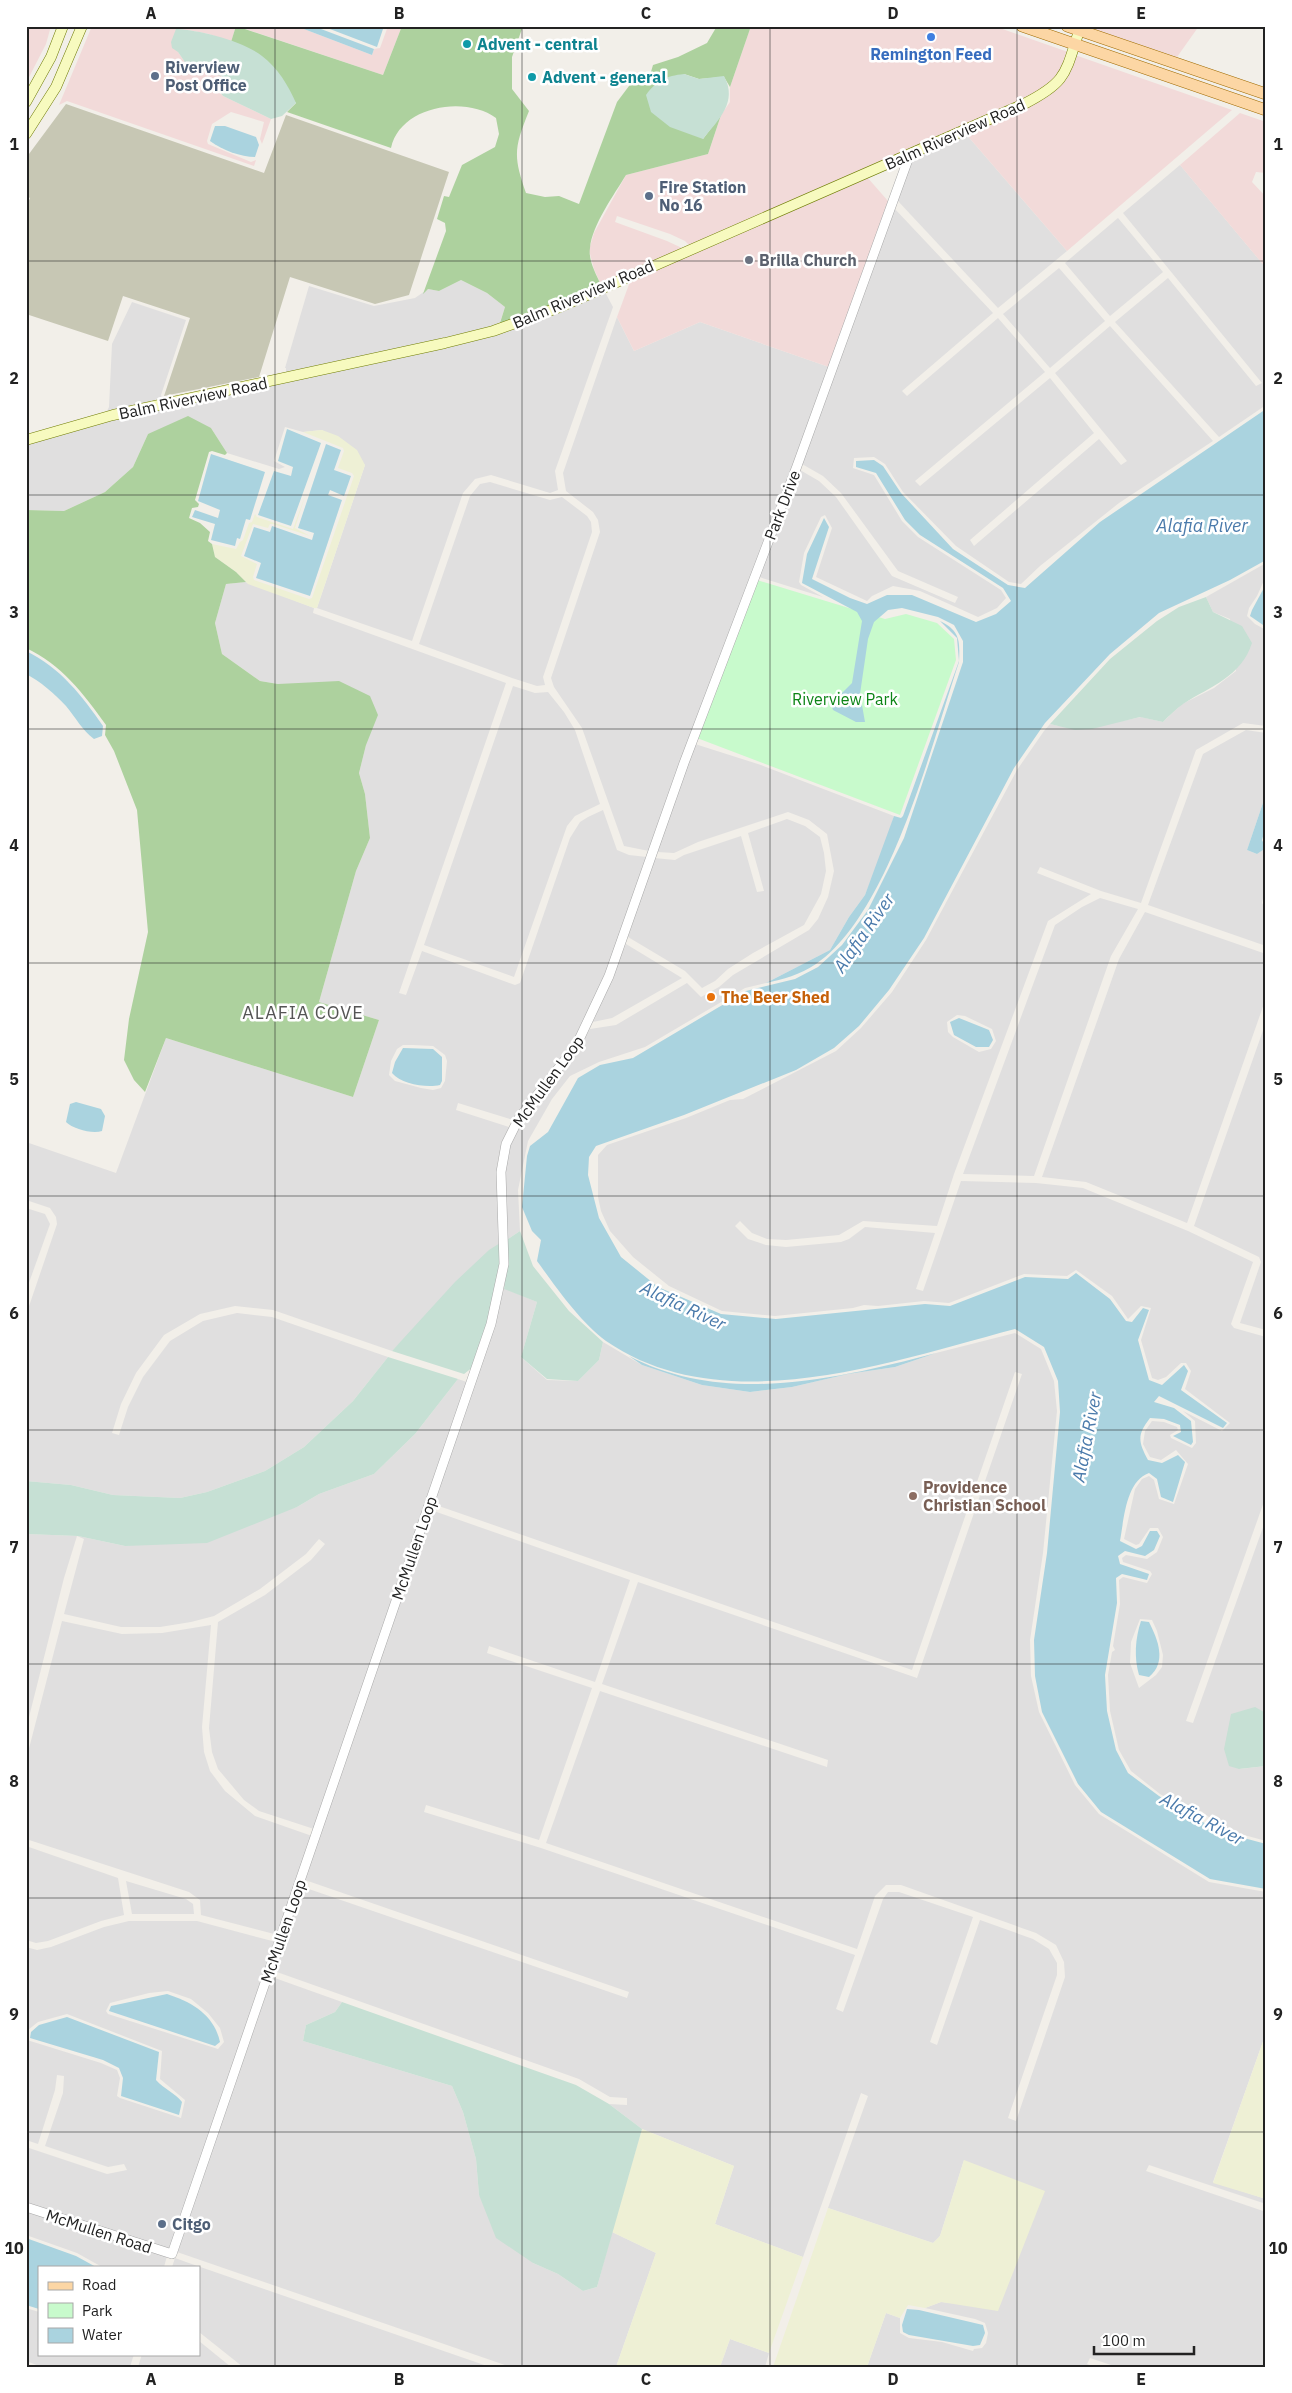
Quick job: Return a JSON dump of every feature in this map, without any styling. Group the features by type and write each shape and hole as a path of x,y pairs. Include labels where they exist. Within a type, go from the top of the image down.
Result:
{"main road":[{"path":"26,102 51,56 63,26"},
{"path":"26,134 56,87 82,26"},
{"path":"1022,26 1266,110"},
{"path":"1067,26 1266,94"},
{"name":"Balm Riverview Road","path":"26,440 113,415 445,343 493,331 560,307 1048,92 1055,87 1066,70 1079,31"}],"street":[{"name":"Park Drive","path":"652,854 684,763 797,466 910,154"},
{"name":"McMullen Loop","path":"172,2254 491,1324 504,1264 501,1172 506,1144 519,1118 576,1046 609,976 652,854"},
{"name":"McMullen Road","path":"26,2207 172,2254"}],"shaded area":[{"path":"26,26 51,26 46,44 26,83"},
{"path":"92,26 236,26 231,42 209,34 188,30 178,52 189,68 222,75 219,91 223,96 271,119 262,144 260,139 264,122 231,112 212,124 207,141 208,144 251,162 256,160 254,166 67,101 59,105"},
{"path":"237,26 296,26 372,55 374,49 380,48 388,26 402,26 383,75"},
{"path":"751,26 994,26 1068,52 1062,69 1045,89 689,245 670,234 617,216 615,222 682,248 601,285 589,250 594,233 626,175 708,154 721,115 730,102 730,87"},
{"path":"1085,26 1199,26 1177,57"},
{"path":"176,29 221,37 254,51 278,71 296,103 282,116 271,119 223,96 219,91 222,76 189,68 178,52 172,48 171,42"},
{"path":"1075,55 1232,110 1067,251 966,134 1050,95 1064,82"},
{"path":"684,74 699,79 724,76 728,85 729,94 725,110 703,139 670,127 651,112 646,95 662,80"},
{"path":"66,104 264,173 286,115 449,172 409,295 375,304 290,277 259,377 164,396 190,318 123,296 108,341 26,314 26,208 30,198 26,196 26,158"},
{"path":"1240,113 1266,122 1266,173 1256,172 1252,182 1266,197 1266,268 1180,165"},
{"path":"966,134 1067,251 998,308 897,200 913,157"},
{"path":"1180,165 1266,268 1266,405 1219,437 1115,322 1168,278 1256,386 1262,383 1123,213"},
{"path":"867,177 888,201 829,367 700,322 634,351 617,317 631,279"},
{"path":"894,208 993,313 902,391 907,396 998,318 1045,372 915,481 920,486 1050,378 1094,433 970,540 974,546 1099,439 1121,465 1127,461 1055,373 1110,326 1213,441 1119,503 1040,566 1021,584 1009,582 956,546 903,492 885,464 874,457 854,458 853,468 874,475 902,521 918,537 1001,590 1006,598 997,608 978,617 920,591 893,586 872,596 867,601 816,577 832,528 825,515 821,517 804,553 799,582 823,597 759,577 800,470 819,481 836,497 892,576 955,603 958,597 898,571 841,493 823,476 802,464"},
{"path":"1118,218 1163,272 1110,316 1065,263"},
{"path":"1059,268 1105,321 1050,368 1003,314"},
{"path":"461,280 487,293 505,307 500,322 503,324 286,374 285,368 309,286 374,306 415,298 428,289 439,291"},
{"path":"605,292 613,307 555,471 558,490 550,493 491,475 475,479 463,493 412,641 317,608 365,465 322,430 303,432 285,427 274,461 285,467 279,469 227,453 211,428 148,434 133,467 105,492 64,511 26,510 26,444 115,418 517,328"},
{"path":"132,302 186,320 161,395 162,398 106,413 109,407 112,344"},
{"path":"617,317 634,351 700,322 829,367 649,851 624,846 582,728 554,687 551,678 600,532 598,520 593,512 566,491 563,473"},
{"path":"322,430 338,436 357,450 365,465 317,608 314,608 248,584 236,572 215,557 212,544 236,549 243,540 249,523 252,522 255,514 257,517 293,529 305,496 295,528 310,536 273,524 270,524 268,528 253,524 241,556 257,564 253,577 254,580 309,599 312,598 354,476 352,473 338,468 344,451 343,448 303,432"},
{"path":"490,482 550,500 562,497 587,516 591,522 592,532 543,677 545,685 537,686 512,678 419,644 470,496 480,484"},
{"path":"1266,563 1266,576 1249,608 1247,616 1255,624 1266,630 1266,726 1243,723 1196,750 1141,903 1101,891 1040,867 1037,873 1091,894 1048,921 954,1174 937,1226 863,1221 839,1235 786,1240 767,1239 752,1233 740,1221 735,1226 748,1239 766,1245 786,1247 841,1242 849,1239 865,1227 935,1233 916,1289 923,1291 961,1181 1036,1183 1083,1188 1188,1231 1253,1262 1231,1324 1234,1328 1266,1337 1266,1496 1186,1721 1193,1723 1266,1519 1266,1713 1255,1708 1240,1769 1266,1766 1266,1841 1226,1830 1201,1811 1186,1809 1160,1794 1131,1771 1119,1750 1110,1711 1108,1675 1112,1652 1115,1650 1113,1646 1120,1604 1119,1580 1123,1577 1147,1583 1152,1574 1150,1571 1123,1562 1122,1558 1126,1555 1147,1559 1157,1552 1163,1537 1158,1528 1150,1528 1139,1544 1136,1545 1124,1539 1135,1489 1142,1479 1149,1476 1154,1480 1159,1499 1174,1504 1188,1464 1176,1450 1161,1460 1150,1457 1143,1444 1145,1431 1152,1421 1164,1422 1177,1427 1178,1430 1170,1435 1171,1438 1192,1448 1196,1443 1195,1421 1183,1411 1222,1431 1230,1423 1185,1389 1191,1371 1186,1363 1181,1363 1166,1377 1158,1380 1152,1378 1141,1340 1151,1308 1141,1306 1128,1319 1112,1296 1076,1270 1067,1276 1024,1274 949,1303 924,1301 878,1306 864,1305 853,1308 775,1316 722,1311 669,1286 633,1257 610,1231 601,1211 598,1197 598,1155 607,1145 686,1118 730,1100 743,1099 836,1051 861,1028 892,992 926,940 1017,770 1050,724 1059,726 1117,722 1141,717 1163,722 1182,704 1214,688 1236,671 1230,619 1213,612 1206,597","holes":["957,1015 965,1016 992,1029 996,1041 991,1049 979,1052 953,1037 948,1032 947,1022","1140,1619 1152,1620 1163,1655 1162,1667 1156,1675 1139,1688 1130,1663 1131,1642"]},
{"path":"246,582 314,608 313,613 506,683 399,993 406,995 422,951 515,985 520,983 570,838 580,822 588,817 603,810 617,850 629,855 647,857 606,975 572,1044 513,1120 458,1103 456,1110 509,1127 502,1142 497,1165 500,1243 392,1351 273,1310 235,1306 200,1314 164,1335 136,1373 121,1404 112,1433 119,1435 128,1407 143,1377 170,1341 203,1321 237,1313 272,1317 388,1357 353,1401 304,1447 265,1471 207,1492 180,1498 113,1495 71,1485 26,1481 26,1315 57,1224 56,1217 50,1208 26,1200 26,1142 116,1173 166,1038 353,1097 379,1020 319,1002 356,871 370,838 365,794 359,773 366,745 296,684 260,681 222,654 215,623 226,584","holes":["403,1045 433,1046 445,1055 447,1061 445,1081 441,1088 433,1090 421,1088 395,1081 389,1075 391,1061 397,1049"]},
{"path":"1206,597 1213,612 1242,626 1252,643 1241,664 1224,680 1183,704 1163,722 1140,717 1092,729 1075,730 1050,724 1110,659 1157,621 1179,607"},
{"path":"513,686 535,693 548,692 564,712 575,730 600,804 575,816 567,826 514,977 424,945"},
{"path":"1246,730 1266,733 1266,794 1247,850 1257,854 1266,848 1266,883 1262,903 1266,909 1266,946 1148,905 1203,754"},
{"path":"695,744 761,765 894,816 887,840 865,895 849,917 830,950 766,983 745,988 645,1047 599,1062 570,1076 552,1099 528,1141 518,1190 520,1231 508,1239 504,1172 509,1145 518,1126 581,1045 590,1029 616,1025 687,983 701,997 719,987 733,975 809,930 818,919 828,897 834,871 827,834 809,820 788,812 698,842 674,853 657,852"},
{"path":"787,819 805,826 820,837 824,853 826,871 821,894 804,925 753,953 728,969 715,981 702,988 685,971 628,937 654,858 675,860 684,855 741,836 757,892 764,891 748,833"},
{"path":"1100,898 1138,909 1111,956 1034,1176 963,1174 1055,925 1082,907"},
{"path":"1145,912 1266,954 1266,998 1187,1223 1086,1182 1042,1177 1119,959"},
{"path":"626,944 682,978 612,1018 593,1022"},
{"path":"1266,1022 1266,1330 1240,1323 1261,1262 1259,1257 1194,1226"},
{"path":"26,1208 45,1214 50,1224 26,1291"},
{"path":"520,1231 533,1266 569,1311 603,1342 599,1360 578,1381 547,1379 521,1357 537,1302 504,1289 508,1239"},
{"path":"500,1243 500,1264 487,1323 473,1367 464,1374 392,1351 455,1282 489,1250"},
{"path":"504,1288 537,1302 521,1357 547,1380 578,1381 599,1360 603,1342 642,1365 702,1385 750,1392 792,1387 848,1374 895,1367 936,1353 1015,1333 1041,1349 1054,1381 1057,1411 1043,1553 1030,1640 1031,1676 1039,1712 1075,1785 1099,1814 1209,1882 1266,1892 1266,2033 1213,2182 1266,2199 1266,2204 1149,2165 1146,2171 1266,2212 1266,2367 1117,2367 1090,2358 1087,2364 1095,2367 867,2367 886,2313 900,2318 900,2333 909,2338 942,2342 973,2351 974,2349 982,2348 986,2343 988,2333 985,2323 925,2308 941,2302 965,2304 964,2160 940,2236 933,2243 828,2208 868,2096 861,2093 803,2257 715,2224 734,2166 642,2129 609,2104 627,2105 627,2098 610,2097 579,2079 274,1971 303,1887 627,1998 629,1992 305,1880 431,1510 630,1580 595,1682 489,1646 487,1653 592,1688 539,1840 426,1805 424,1812 541,1848 855,1955 836,2009 843,2012 883,1899 888,1892 899,1892 973,1917 930,2042 937,2045 980,1920 1033,1939 1049,1949 1057,1963 1057,1975 1008,2118 1016,2121 1065,1977 1064,1962 1056,1945 1036,1933 901,1885 886,1885 875,1896 857,1949 546,1843 600,1691 827,1767 828,1760 602,1684 638,1582 917,1678 1022,1374 1015,1372 912,1670 433,1504 494,1325"},
{"path":"388,1357 458,1379 415,1434 374,1474 319,1494 297,1507 207,1543 125,1546 78,1536 26,1534 26,1481 71,1485 113,1495 180,1498 207,1492 265,1471 304,1447 353,1401"},
{"path":"458,1379 467,1382 314,1829 259,1811 244,1800 218,1769 212,1752 209,1728 218,1622 265,1595 311,1560 325,1544 319,1539 306,1554 260,1589 214,1616 160,1627 121,1627 64,1614 84,1539 77,1536 64,1578 26,1729 26,1534 78,1536 125,1546 297,1507 319,1494 374,1474 415,1434"},
{"path":"62,1621 122,1634 162,1633 211,1625 202,1727 204,1752 210,1771 225,1791 255,1816 312,1836 278,1935 201,1915 200,1900 189,1892 26,1839 26,1760"},
{"path":"1255,1707 1266,1713 1266,1766 1239,1769 1229,1766 1224,1749 1231,1714"},
{"path":"26,1846 118,1878 124,1915 101,1921 48,1941 36,1943 26,1940"},
{"path":"126,1881 186,1899 193,1904 194,1914 132,1914"},
{"path":"129,1921 197,1921 276,1942 170,2250 26,2204 26,2147 107,2174 127,2170 124,2164 108,2167 45,2146 63,2093 64,2076 57,2075 55,2090 38,2144 26,2140 26,1947 37,1950 51,1947 104,1927","holes":["168,1991 191,1999 208,2013 220,2028 224,2042 218,2049 108,2014 106,2011 110,2003 149,1993","67,2014 162,2051 160,2079 185,2100 181,2118 117,2096 120,2078 117,2070 101,2063 27,2040 28,2030 38,2022"]},
{"path":"272,1977 342,2002 335,2012 306,2025 303,2041 452,2086 463,2112 476,2159 479,2195 533,2263 558,2274 583,2291 597,2287 612,2232 656,2253 616,2367 511,2367 177,2252"},
{"path":"342,2002 576,2085 609,2104 642,2129 597,2287 583,2291 558,2274 533,2263 496,2238 479,2195 476,2159 463,2112 452,2086 303,2041 306,2025 335,2012"},
{"path":"1266,2033 1266,2199 1213,2183"},
{"path":"642,2129 734,2166 715,2224 803,2257 769,2353 730,2339 720,2367 616,2367 656,2253 612,2232"},
{"path":"964,2160 1045,2191 998,2311 941,2302 925,2308 908,2305 900,2318 886,2313 867,2367 773,2367 828,2208 933,2243 940,2236"},
{"path":"26,2211 167,2256 164,2266 100,2266 77,2253 26,2235"},
{"path":"175,2258 198,2266 172,2266"},
{"path":"200,2267 490,2367 243,2367 200,2333"},
{"path":"26,2308 38,2312 38,2356 133,2356 130,2367 42,2367 26,2361"},
{"path":"730,2339 769,2353 765,2367 720,2367"},
{"path":"200,2342 231,2367 138,2367 141,2356 200,2356"}],"green space":[{"path":"236,26 383,75 402,26 523,26 512,57 512,89 529,111 520,134 517,152 517,161 526,193 545,197 559,196 579,204 617,102 632,82 648,82 653,65 678,57 707,43 717,26 751,26 730,87 724,77 699,79 684,74 703,139 721,115 708,154 626,175 604,210 592,239 590,253 593,267 601,285 558,304 503,324 500,323 505,307 487,293 461,280 439,291 428,289 423,294 446,231 445,223 437,219 444,196 449,197 462,165 495,147 499,134 496,118 483,111 468,107 452,106 435,109 420,114 407,122 397,134 391,148 287,112 296,103 231,42"},
{"path":"188,416 211,428 227,453 225,455 212,451 209,452 195,500 199,504 198,507 192,508 189,518 200,523 210,532 208,541 212,544 215,557 236,572 246,582 226,584 215,623 222,654 260,681 278,684 339,681 370,696 378,715 366,745 359,773 365,794 370,838 356,871 319,1002 379,1020 353,1097 166,1038 145,1092 134,1080 124,1060 129,1019 148,932 137,810 114,751 105,735 106,725 80,691 61,671 26,648 26,510 64,511 105,492 133,467 148,434"},
{"name":"Riverview Park","path":"757,580 885,619 906,614 937,623 954,639 956,660 900,815 697,738"}],"water":[{"path":"296,26 318,26 321,29 374,49 372,55"},
{"path":"322,26 384,26 377,47"},
{"path":"215,126 225,126 256,137 259,145 255,157 232,152 210,141"},
{"name":"Alafia River","path":"1266,409 1266,560 1230,580 1159,613 1110,654 1045,723 1014,768 924,938 889,990 859,1026 834,1048 796,1070 684,1115 596,1146 589,1157 588,1175 599,1218 621,1257 658,1287 721,1314 776,1319 925,1304 950,1306 1025,1277 1068,1279 1076,1273 1110,1299 1126,1321 1132,1322 1143,1308 1149,1310 1138,1340 1149,1380 1162,1385 1184,1365 1188,1371 1181,1390 1227,1423 1223,1428 1159,1396 1154,1402 1174,1408 1191,1421 1193,1442 1191,1445 1173,1436 1181,1432 1180,1425 1164,1419 1150,1418 1141,1434 1142,1448 1148,1460 1162,1463 1178,1455 1185,1462 1173,1502 1161,1497 1157,1479 1149,1473 1141,1477 1135,1484 1127,1502 1120,1541 1136,1549 1142,1546 1150,1531 1157,1531 1160,1536 1154,1550 1145,1556 1125,1551 1118,1556 1120,1564 1149,1574 1147,1580 1122,1574 1116,1578 1117,1603 1105,1675 1107,1711 1116,1750 1128,1773 1159,1796 1218,1831 1266,1844 1266,1889 1210,1879 1101,1812 1078,1784 1042,1712 1035,1676 1034,1640 1047,1553 1060,1412 1058,1381 1044,1347 1015,1329 862,1369 808,1378 754,1381 702,1378 652,1365 606,1341 569,1304 537,1261 541,1240 532,1231 522,1207 527,1156 530,1146 548,1132 578,1078 600,1065 633,1058 746,991 795,979 818,967 842,945 868,910 904,838 963,662 963,641 954,625 938,617 902,608 888,610 874,622 868,639 860,694 865,722 856,722 833,710 831,704 852,683 862,621 857,612 802,583 807,554 824,518 829,527 812,579 850,598 867,604 887,595 912,595 976,622 996,614 1011,601 1003,588 920,535 905,520 876,473 856,467 856,461 874,460 883,466 901,493 953,549 1008,585 1025,588 1100,522"},
{"path":"287,429 321,443 291,526 258,515 274,471 291,476 293,467 278,461"},
{"path":"326,444 341,450 334,470 351,476 344,496 330,490 328,495 342,500 310,596 256,578 261,563 244,556 254,527 270,532 272,526 312,540 314,533 298,528"},
{"path":"211,454 265,472 250,520 246,519 240,539 237,538 235,546 211,540 215,524 192,517 195,510 218,518 220,510 198,501"},
{"path":"1266,584 1266,627 1250,616"},
{"path":"940,621 952,629 957,637 959,642 959,661 957,638"},
{"path":"26,651 50,665 79,694 103,726 102,736 94,739 57,697 42,684 26,674"},
{"path":"959,661 905,825 866,907 842,940 816,964 791,976 766,983 830,950 849,917 865,895 894,816 901,818"},
{"path":"1266,794 1266,826 1262,840 1266,848 1257,854 1247,850"},
{"path":"959,1018 989,1030 993,1040 989,1047 976,1047 954,1035 950,1022"},
{"path":"403,1048 433,1049 442,1057 442,1081 440,1085 414,1084 401,1080 392,1073 395,1062"},
{"path":"76,1102 101,1109 105,1116 102,1131 83,1130 73,1127 66,1122 70,1104"},
{"path":"936,1353 895,1367 848,1374 792,1387 750,1392 702,1385 642,1365 629,1356 665,1371 703,1380 742,1384 820,1379"},
{"path":"1141,1621 1149,1622 1158,1643 1158,1665 1149,1677 1139,1675 1136,1662 1136,1642"},
{"path":"167,1994 185,2001 201,2011 213,2024 220,2042 215,2046 109,2011 111,2006"},
{"path":"67,2017 159,2052 156,2080 182,2102 179,2115 121,2096 123,2078 119,2068 103,2060 30,2038 31,2032 39,2025"},
{"path":"26,2238 76,2256 94,2266 38,2266 38,2309 26,2305"},
{"path":"907,2309 983,2325 985,2333 980,2345 973,2346 909,2335 903,2332 902,2325"}],"place":[{"name":"Remington Feed","path":"931,37"},
{"name":"Advent - central","path":"467,44"},
{"name":"Riverview Post Office","path":"155,76"},
{"name":"Advent - general","path":"532,77"},
{"name":"Fire Station No 16","path":"649,196"},
{"name":"Brilla Church","path":"749,260"},
{"name":"The Beer Shed","path":"711,997"},
{"name":"Providence Christian School","path":"913,1496"},
{"name":"Citgo","path":"162,2224"}],"district":[{"name":"ALAFIA COVE","path":"303,1013"}]}
